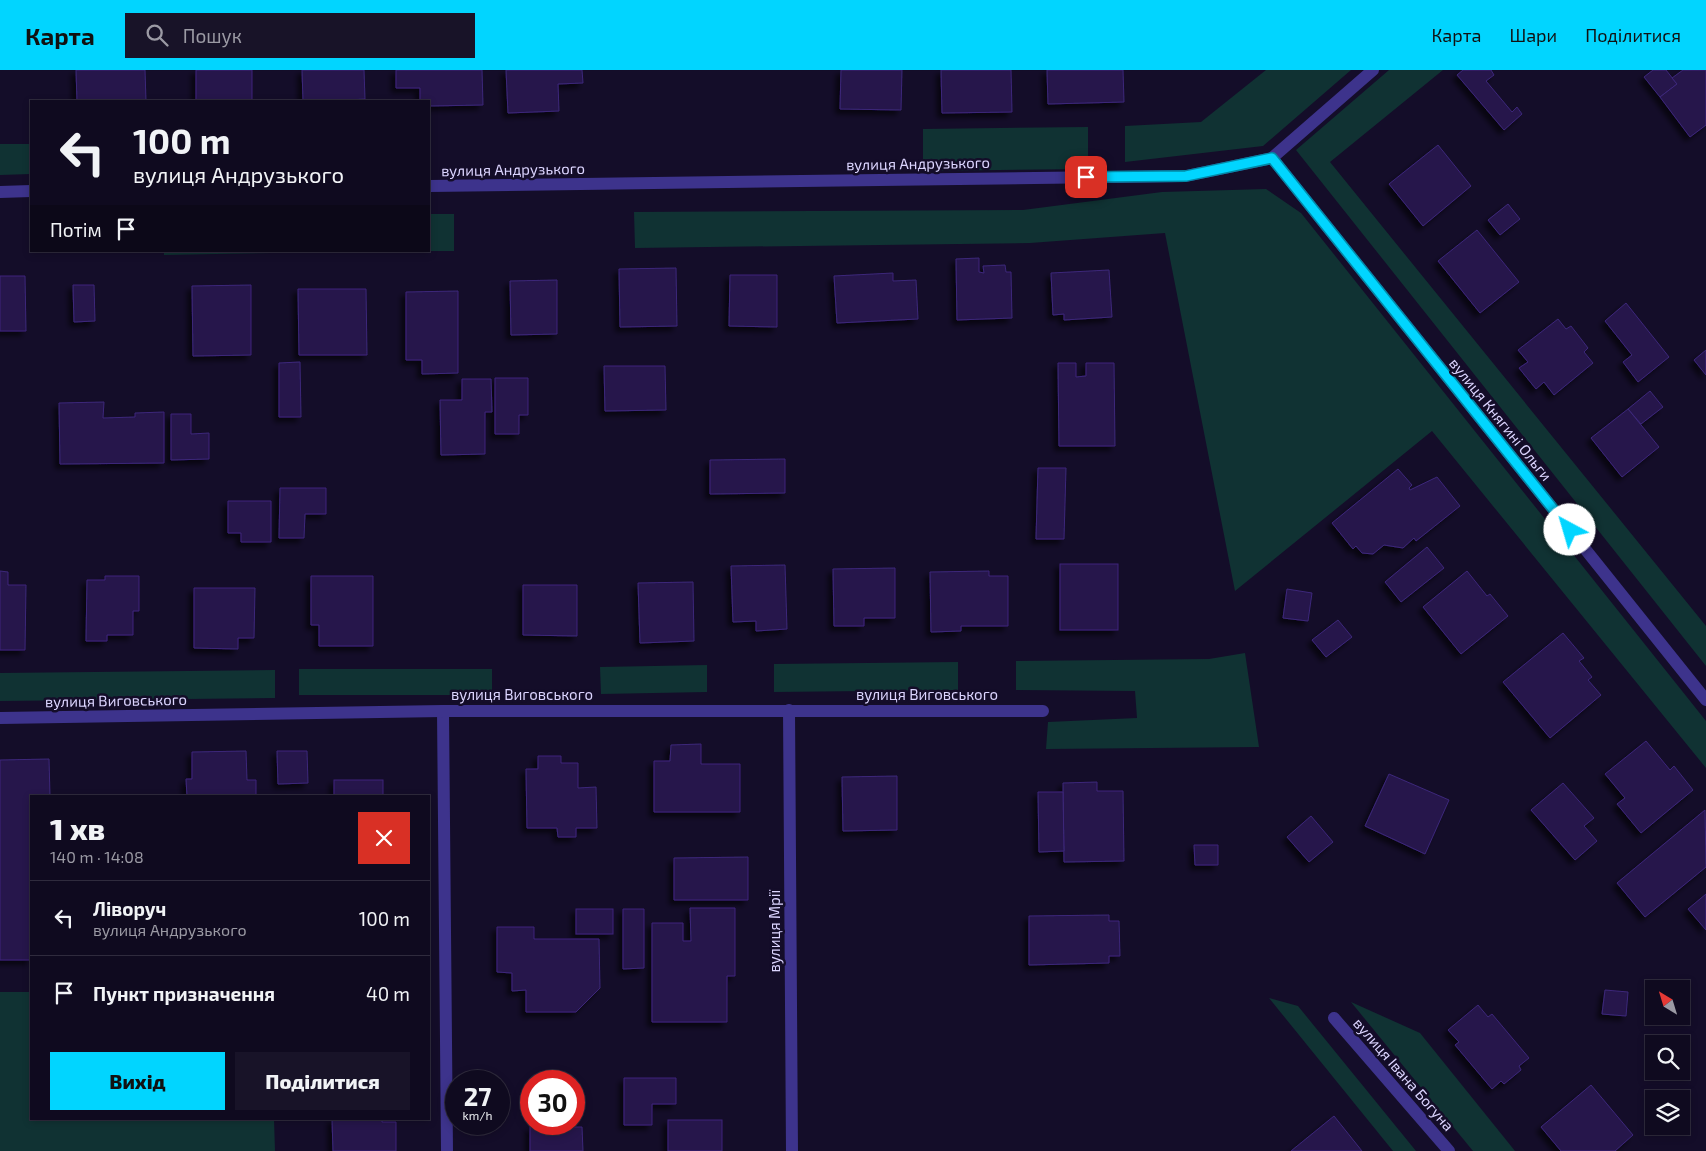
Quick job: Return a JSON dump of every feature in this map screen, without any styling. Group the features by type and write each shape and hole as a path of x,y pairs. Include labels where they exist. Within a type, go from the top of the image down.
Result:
{"street":[{"name":"вулиця Андрузького","path":"430,186 1186,176 1272,158 1373,70"},
{"name":"вулиця Княгині Ольги","path":"1272,158 1706,700"},
{"path":"0,192 30,191"},
{"name":"вулиця Мрії","path":"789,710 792,1151"},
{"path":"443,711 447,1151"},
{"name":"вулиця Виговського","path":"0,718 443,711 1043,711"},
{"name":"вулиця Івана Богуна","path":"1334,1018 1449,1151"}],"green space":[{"path":"1266,70 1351,70 1263,146 1125,162 1125,126 1201,122"},
{"path":"1389,70 1443,70 1330,162 1706,626 1706,666 1296,150"},
{"path":"1088,127 1088,169 923,171 923,129"},
{"path":"0,144 30,144 30,174 0,175"},
{"path":"1266,189 1301,213 1706,721 1706,768 1432,431 1235,591 1165,233 1030,243 635,248 634,212 1023,210 1162,192"},
{"path":"430,214 454,214 454,251 430,251"},
{"path":"164,252 272,252 272,253 164,255"},
{"path":"1245,653 1259,747 1046,749 1048,722 1137,718 1135,691 1016,690 1016,661 1209,659"},
{"path":"958,662 958,690 774,692 774,664"},
{"path":"707,665 707,692 601,694 600,667"},
{"path":"299,669 492,669 492,695 299,695"},
{"path":"275,670 275,698 0,701 0,673"},
{"path":"0,992 30,992 30,1120 274,1120 275,1151 0,1151"},
{"path":"1269,998 1298,1006 1416,1151 1393,1151"},
{"path":"1351,1002 1420,1033 1515,1151 1473,1151"}],"building":[{"path":"76,70 145,70 146,100 77,100"},
{"path":"196,70 252,70 252,100 196,100"},
{"path":"302,70 364,70 365,99 303,100"},
{"path":"396,70 482,70 483,105 430,106 430,100 420,100 420,88 396,88"},
{"path":"506,70 582,70 583,83 558,84 559,111 508,113"},
{"path":"841,70 902,70 901,110 840,109"},
{"path":"941,70 1011,70 1012,112 942,113"},
{"path":"1047,70 1123,70 1124,102 1048,104"},
{"path":"1463,70 1491,70 1494,75 1486,81 1512,112 1517,107 1522,114 1504,130 1457,75"},
{"path":"1653,70 1666,70 1677,84 1660,97 1644,77"},
{"path":"1683,70 1706,70 1706,125 1690,137 1660,97 1677,84 1672,78"},
{"path":"1438,145 1471,186 1423,226 1389,184"},
{"path":"1508,204 1520,219 1500,235 1488,220"},
{"path":"1477,230 1519,282 1480,313 1438,261"},
{"path":"979,258 979,272 984,273 983,266 1005,265 1006,272 1011,272 1012,318 957,320 956,259"},
{"path":"676,268 677,326 620,327 619,269"},
{"path":"1109,270 1112,317 1064,320 1064,314 1053,315 1051,273"},
{"path":"893,273 893,281 916,280 918,319 837,323 834,276"},
{"path":"730,275 777,275 777,327 729,326"},
{"path":"0,276 25,276 26,331 0,331"},
{"path":"557,280 557,334 511,335 510,281"},
{"path":"73,285 94,285 95,321 74,322"},
{"path":"251,285 251,355 193,356 192,286"},
{"path":"298,289 366,289 367,355 299,355"},
{"path":"458,291 458,373 422,374 422,360 406,360 406,292"},
{"path":"1626,303 1669,357 1638,382 1623,362 1632,355 1605,321"},
{"path":"1558,319 1566,329 1571,326 1588,348 1584,352 1593,363 1554,395 1544,382 1536,389 1519,368 1528,362 1518,350"},
{"path":"1706,350 1706,375 1694,360"},
{"path":"300,362 301,417 279,417 279,363"},
{"path":"1058,363 1076,363 1076,377 1086,376 1086,363 1114,363 1115,446 1059,446"},
{"path":"604,366 665,366 666,410 605,411"},
{"path":"495,378 528,378 528,415 519,415 519,434 495,434"},
{"path":"462,379 491,379 492,412 485,412 485,454 441,455 440,400 462,400"},
{"path":"1650,391 1663,407 1641,424 1628,409"},
{"path":"104,402 103,418 135,417 135,413 164,412 164,463 60,464 59,403"},
{"path":"1628,409 1659,447 1622,477 1591,438"},
{"path":"171,414 191,414 191,434 209,433 209,459 171,460"},
{"path":"785,459 785,493 710,494 710,460"},
{"path":"1038,468 1066,468 1064,539 1036,539"},
{"path":"1398,469 1412,485 1409,488 1410,490 1437,477 1460,506 1416,541 1414,538 1403,548 1384,545 1373,554 1362,553 1356,546 1353,549 1332,523"},
{"path":"280,488 326,488 326,514 305,514 304,538 279,538"},
{"path":"228,501 271,501 271,542 241,542 241,533 228,533"},
{"path":"1427,547 1444,568 1401,602 1385,582"},
{"path":"1060,564 1118,564 1118,630 1060,630"},
{"path":"785,565 787,629 756,631 756,621 733,622 731,566"},
{"path":"895,568 895,618 864,618 864,626 834,626 833,569"},
{"path":"0,571 8,572 8,585 26,585 25,650 0,650"},
{"path":"989,571 989,576 1008,576 1008,626 961,626 961,631 931,632 930,572"},
{"path":"1467,571 1487,596 1490,594 1508,616 1461,654 1423,607"},
{"path":"105,576 139,576 139,611 133,611 133,635 107,635 107,641 86,641 87,580 105,580"},
{"path":"311,576 373,576 373,646 319,646 319,625 311,625"},
{"path":"693,582 694,641 640,643 638,583"},
{"path":"523,585 577,585 577,636 523,635"},
{"path":"194,588 255,588 254,638 238,638 238,649 194,648"},
{"path":"1287,589 1312,593 1308,621 1283,618"},
{"path":"1338,620 1352,637 1326,657 1312,640"},
{"path":"1563,633 1584,658 1579,661 1592,677 1588,680 1601,695 1550,738 1503,682"},
{"path":"1646,741 1670,770 1674,766 1693,790 1641,833 1617,804 1625,798 1605,774"},
{"path":"701,744 701,764 740,764 740,812 654,812 654,761 670,761 671,745"},
{"path":"246,751 247,780 256,780 256,795 187,795 186,779 192,779 192,752"},
{"path":"277,751 307,751 308,783 278,784"},
{"path":"538,756 561,756 561,763 578,763 578,788 596,787 597,828 576,828 576,837 558,837 557,828 527,828 526,769 538,769"},
{"path":"49,759 50,795 30,795 30,960 0,960 0,760"},
{"path":"1389,774 1449,800 1425,854 1365,826"},
{"path":"897,776 897,830 843,831 842,777"},
{"path":"334,780 383,780 383,795 334,795"},
{"path":"1097,782 1097,791 1123,791 1124,861 1064,862 1063,783"},
{"path":"1563,783 1594,818 1584,826 1597,841 1575,860 1531,810"},
{"path":"1038,792 1063,792 1064,851 1039,852"},
{"path":"1705,810 1706,867 1645,917 1617,883"},
{"path":"1311,816 1333,842 1309,862 1287,837"},
{"path":"1194,845 1218,845 1218,865 1195,865"},
{"path":"748,857 748,900 674,900 674,858"},
{"path":"1706,894 1706,930 1688,909"},
{"path":"690,908 735,908 735,976 727,976 727,1022 652,1022 652,923 683,923 683,941 691,941"},
{"path":"576,909 613,909 613,934 576,934"},
{"path":"623,909 644,909 644,968 623,969"},
{"path":"1109,915 1109,921 1119,921 1120,956 1109,956 1109,963 1029,965 1029,916"},
{"path":"497,927 534,927 534,939 599,939 600,988 576,1012 526,1012 526,990 512,991 512,973 497,972"},
{"path":"1605,990 1628,992 1626,1016 1602,1014"},
{"path":"1478,1005 1488,1017 1492,1014 1529,1058 1519,1066 1521,1070 1504,1084 1501,1081 1492,1089 1455,1045 1459,1042 1448,1030"},
{"path":"624,1078 676,1078 676,1104 652,1104 652,1125 624,1125"},
{"path":"1591,1085 1633,1135 1615,1151 1561,1151 1541,1127"},
{"path":"1334,1116 1362,1151 1291,1151"},
{"path":"332,1120 382,1120 382,1122 396,1122 396,1151 333,1151"},
{"path":"668,1120 722,1120 722,1151 668,1151"},
{"path":"530,1135 582,1135 583,1151 530,1151"}],"route":[{"path":"1086,177 1186,176 1272,158 1570,530"}]}
